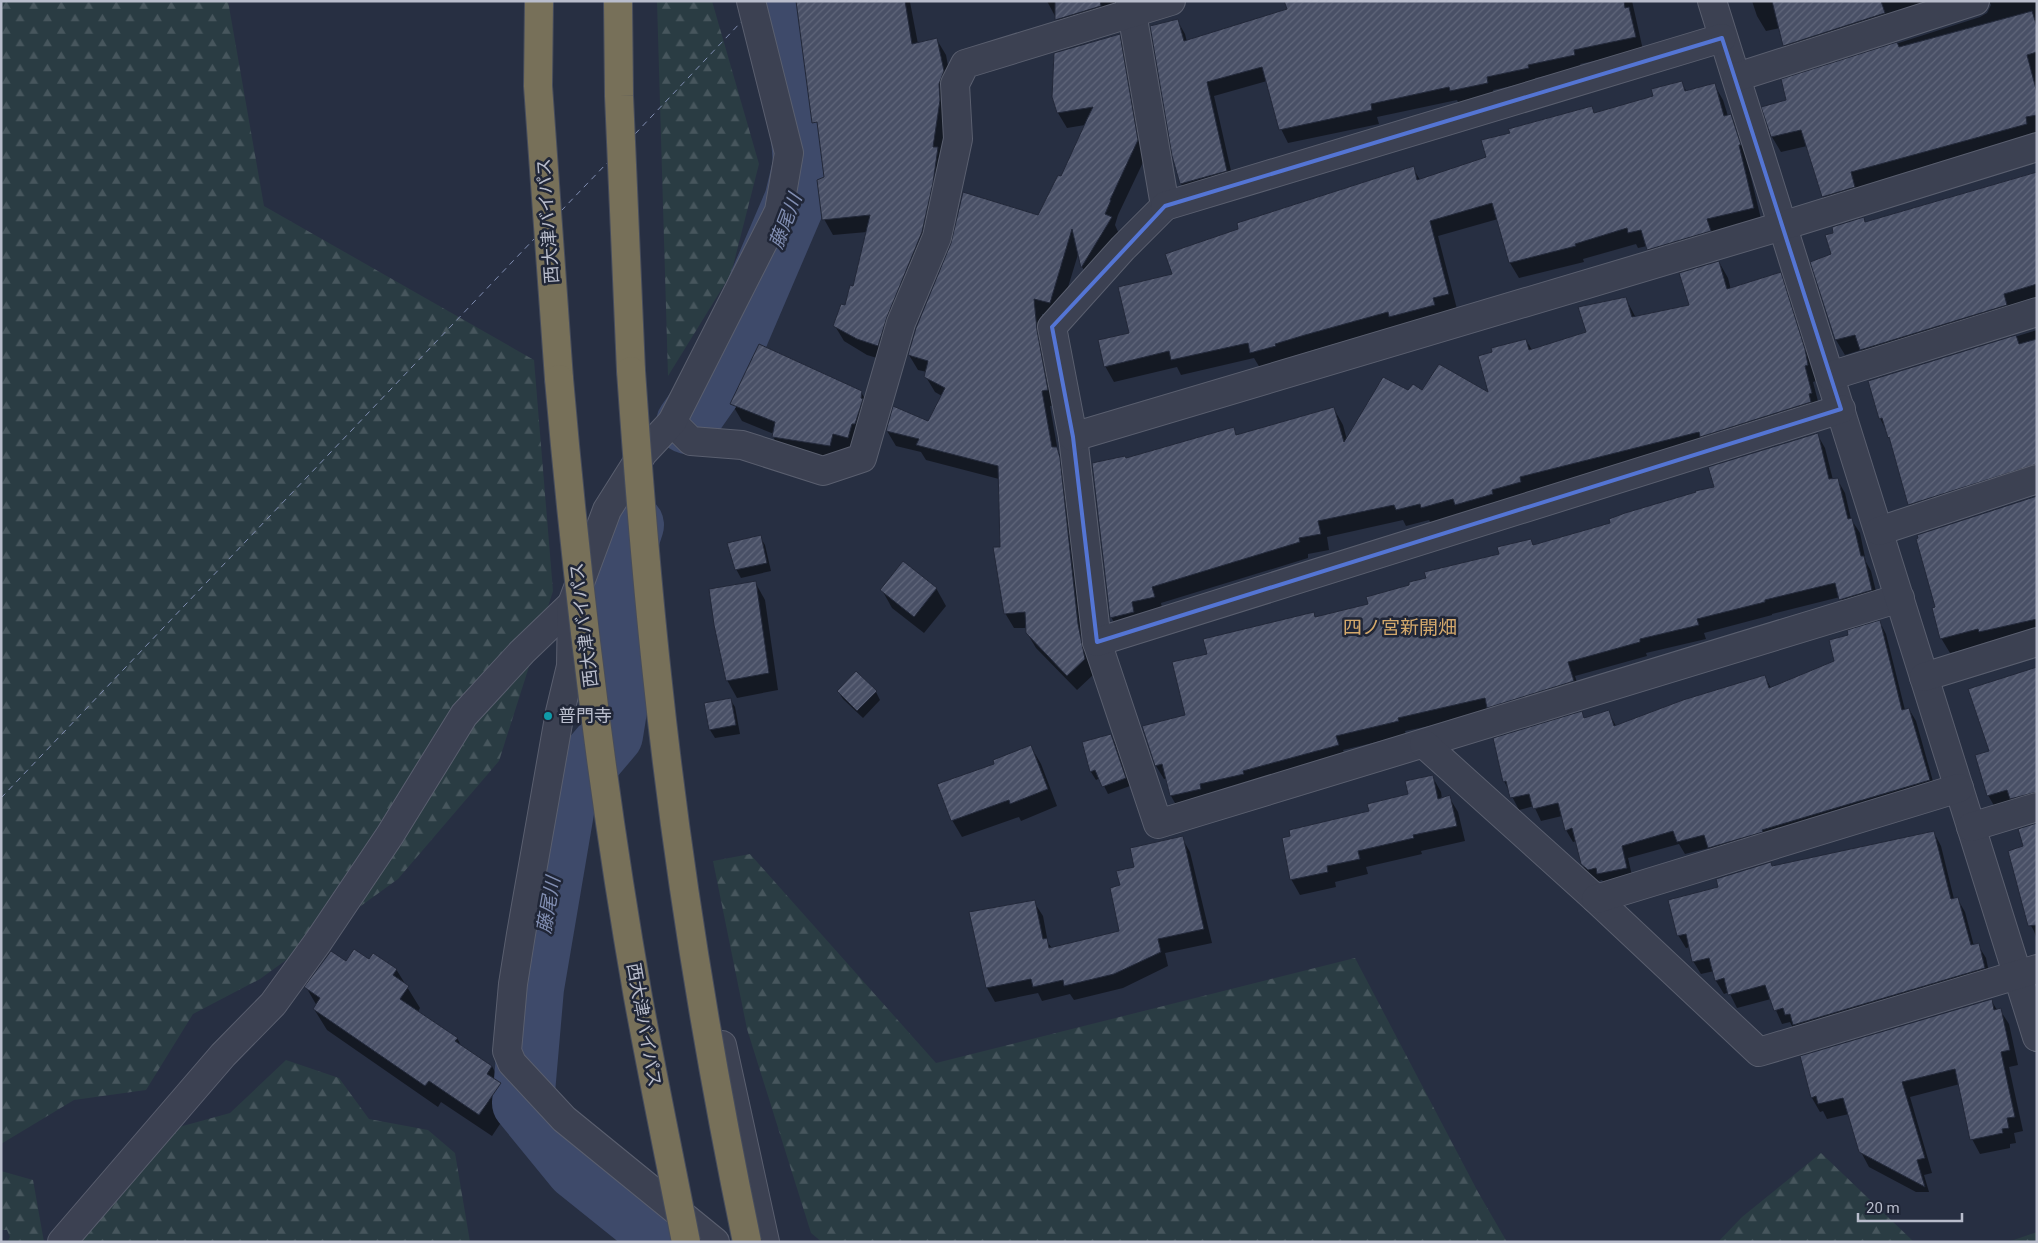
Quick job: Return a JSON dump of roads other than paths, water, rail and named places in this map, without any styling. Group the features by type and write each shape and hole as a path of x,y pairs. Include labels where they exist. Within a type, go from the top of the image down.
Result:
{"highway":[{"name":"西大津バイパス","path":"539,1 538,86 559,380 573,536 594,707 638,996 686,1242"},
{"path":"618,1 631,371 642,525 655,657 698,986 725,1136 747,1242"}],"street":[{"path":"715,1242 564,1119 512,1063 507,1051 513,984 560,712 570,666 572,604 607,510 643,453 672,422 779,211 789,153 751,1"},
{"path":"672,422 691,441 742,445 823,471 862,458 901,323 937,237 958,140 955,84 965,64 1131,7 1171,1"},
{"path":"1712,1 1722,38 1737,77 1959,788 2027,972 2037,1037"},
{"path":"1737,77 1975,1"},
{"path":"1131,7 1165,206"},
{"path":"1722,38 1165,206 1123,248 1052,326 1072,437 1096,642 1158,824 1900,598"},
{"path":"1072,437 1782,226 2037,147"},
{"path":"1830,376 2037,312"},
{"path":"1096,642 1841,408"},
{"path":"637,463 654,535 693,913 765,1242"},
{"path":"1879,531 2037,479"},
{"path":"62,1242 223,1055 273,1004 390,836 464,715 522,652 572,604"},
{"path":"1924,677 2037,642"},
{"path":"1424,744 1596,899 1759,1052 2027,972"},
{"path":"1596,899 1959,788"},
{"path":"1972,827 2037,807"}],"waterway":[{"name":"藤尾川","path":"687,423 720,376 795,201 804,164 801,124 771,1"},
{"name":"藤尾川","path":"633,525 613,587 621,679 612,735 567,788 533,988 523,1103 576,1168 668,1242"}],"place":[{"name":"普門寺","path":"548,716"}],"district":[{"name":"四ノ宮新開畑","path":"1400,627"}]}
